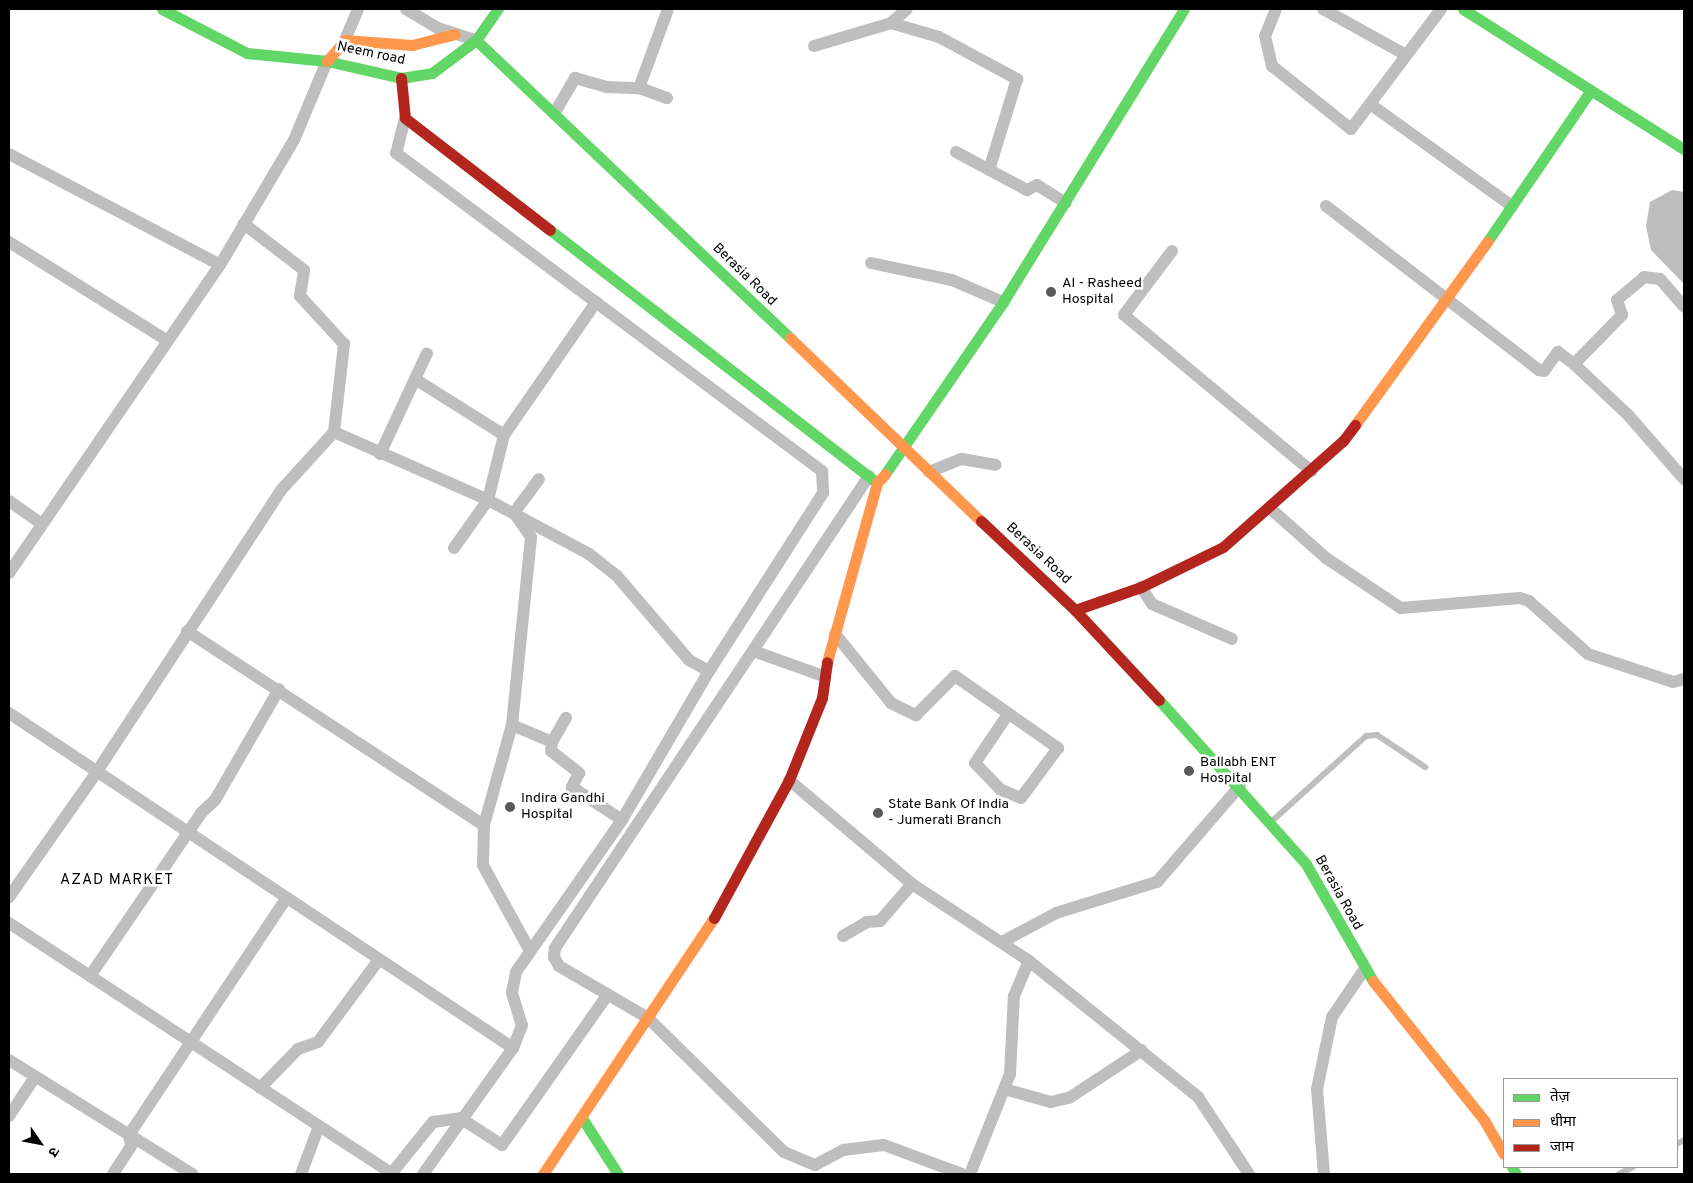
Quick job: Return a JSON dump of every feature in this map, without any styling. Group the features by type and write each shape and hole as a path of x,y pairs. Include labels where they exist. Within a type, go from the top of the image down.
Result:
{"street":[{"name":"Neem road","path":"162,9 247,53 327,61 401,78 432,73 476,40 498,9"},
{"path":"358,9 345,40 412,45 455,34"},
{"path":"406,9 455,34 476,40"},
{"path":"640,88 668,9"},
{"path":"814,46 892,23 907,9"},
{"path":"962,1174 943,1170 884,1145 843,1150 815,1165 784,1152 648,1018 559,966 555,948 873,480 906,450 1066,203 1184,9"},
{"path":"1276,9 1265,36 1272,66 1351,129 1441,9"},
{"path":"1323,9 1406,55"},
{"path":"1463,9 1684,149"},
{"path":"892,23 938,37 1018,81 989,170"},
{"name":"Neem road","path":"327,61 345,40"},
{"name":"Berasia Road","path":"476,40 1075,610 1240,786 1306,864 1364,970 1484,1120 1503,1152"},
{"path":"9,573 165,340 220,265 294,140 327,61"},
{"path":"401,78 405,118 396,153 822,472 823,493 709,671 622,820 530,951 512,983 522,1025 512,1048 460,1118 423,1174"},
{"path":"554,114 575,78 606,87 640,88 667,98"},
{"path":"1075,610 1141,588 1224,547 1271,509 1343,441 1448,300 1591,90"},
{"path":"1370,104 1512,206"},
{"path":"405,118 873,480"},
{"path":"956,152 1027,190 1037,185 1066,203"},
{"path":"9,154 220,265"},
{"path":"1326,206 1539,370 1544,371 1558,352 1574,364 1629,416 1684,479"},
{"path":"9,897 96,773 187,631 282,489 334,432 344,344 300,296 304,270 244,224"},
{"path":"11,249 165,340"},
{"path":"1172,250 1124,315 1310,471"},
{"path":"871,263 952,280 1003,302"},
{"path":"1574,364 1622,315 1617,300 1644,277 1660,278 1684,307"},
{"path":"454,548 488,500 504,435 596,302"},
{"path":"380,454 427,353"},
{"path":"415,379 504,435"},
{"path":"334,432 380,454 488,500 589,554 617,576 689,660 709,671"},
{"path":"930,472 962,459 995,465"},
{"path":"514,513 539,479"},
{"path":"543,1174 730,894 789,780 822,698 823,676 873,480"},
{"path":"9,501 42,524"},
{"path":"1271,509 1326,558 1401,608 1520,598 1529,601 1588,654 1673,682 1684,679"},
{"path":"514,513 531,537 512,725 484,825 483,865 530,951"},
{"path":"1141,588 1152,604 1232,639"},
{"path":"187,631 279,689 484,825"},
{"path":"835,634 891,702 916,716 955,676 1058,748 1021,798 1000,790 975,763 1008,714"},
{"path":"756,652 823,676"},
{"path":"90,976 187,833 215,800 279,689"},
{"path":"9,713 378,961 512,1048"},
{"path":"566,718 552,742 551,751 579,772 572,787 622,820"},
{"path":"512,725 552,742"},
{"path":"789,780 912,884 1029,960 1198,1097 1249,1174"},
{"path":"1002,942 1056,913 1157,882 1240,786"},
{"path":"843,936 868,922 880,921 912,884"},
{"path":"113,1174 131,1146 129,1135 286,899"},
{"path":"9,923 392,1174 433,1122 460,1118 502,1146 511,1138 608,994"},
{"path":"970,1174 1014,1059 1014,996 1029,960"},
{"path":"260,1088 298,1049 318,1042 378,961"},
{"path":"1324,1174 1319,1080 1332,1017 1364,970"},
{"path":"1004,1088 1051,1102 1069,1098 1142,1050"},
{"path":"9,1060 192,1174"},
{"path":"9,1116 35,1076"},
{"path":"582,1118 618,1174"},
{"path":"301,1174 319,1126"}],"lane":[{"path":"1270,822 1366,736 1377,735 1425,767"},
{"path":"1619,1174 1631,1168"}],"shaded area":[{"path":"1672,190 1684,192 1684,284 1651,250 1646,226 1650,202"}],"traffic: fast":[{"path":"162,9 247,53 327,61 401,78 432,73 476,40 498,9"},
{"path":"885,474 1003,302 1184,9"},
{"path":"1463,9 1684,149"},
{"path":"476,40 790,338"},
{"path":"1487,242 1591,90"},
{"path":"550,230 877,483"},
{"path":"1159,700 1306,864 1373,981"},
{"path":"582,1118 618,1174"},
{"path":"1513,1168 1516,1174"}],"traffic: slow":[{"path":"327,61 345,40 412,45 455,34"},
{"path":"1355,425 1487,242"},
{"path":"790,338 981,521"},
{"path":"827,662 877,483 885,474"},
{"path":"543,1174 714,918"},
{"path":"1373,981 1484,1120 1503,1152"}],"traffic: jam":[{"path":"401,78 405,118 550,230"},
{"path":"1075,610 1141,587 1223,547 1343,441 1355,425"},
{"path":"981,521 1075,610 1159,700"},
{"path":"714,918 789,780 822,698 827,662"}],"place":[{"name":"Al - Rasheed Hospital","path":"1051,292"},
{"name":"Ballabh ENT Hospital","path":"1189,771"},
{"name":"Indira Gandhi Hospital","path":"510,807"},
{"name":"State Bank Of India - Jumerati Branch","path":"878,813"}],"district":[{"name":"AZAD MARKET","path":"117,881"}]}
